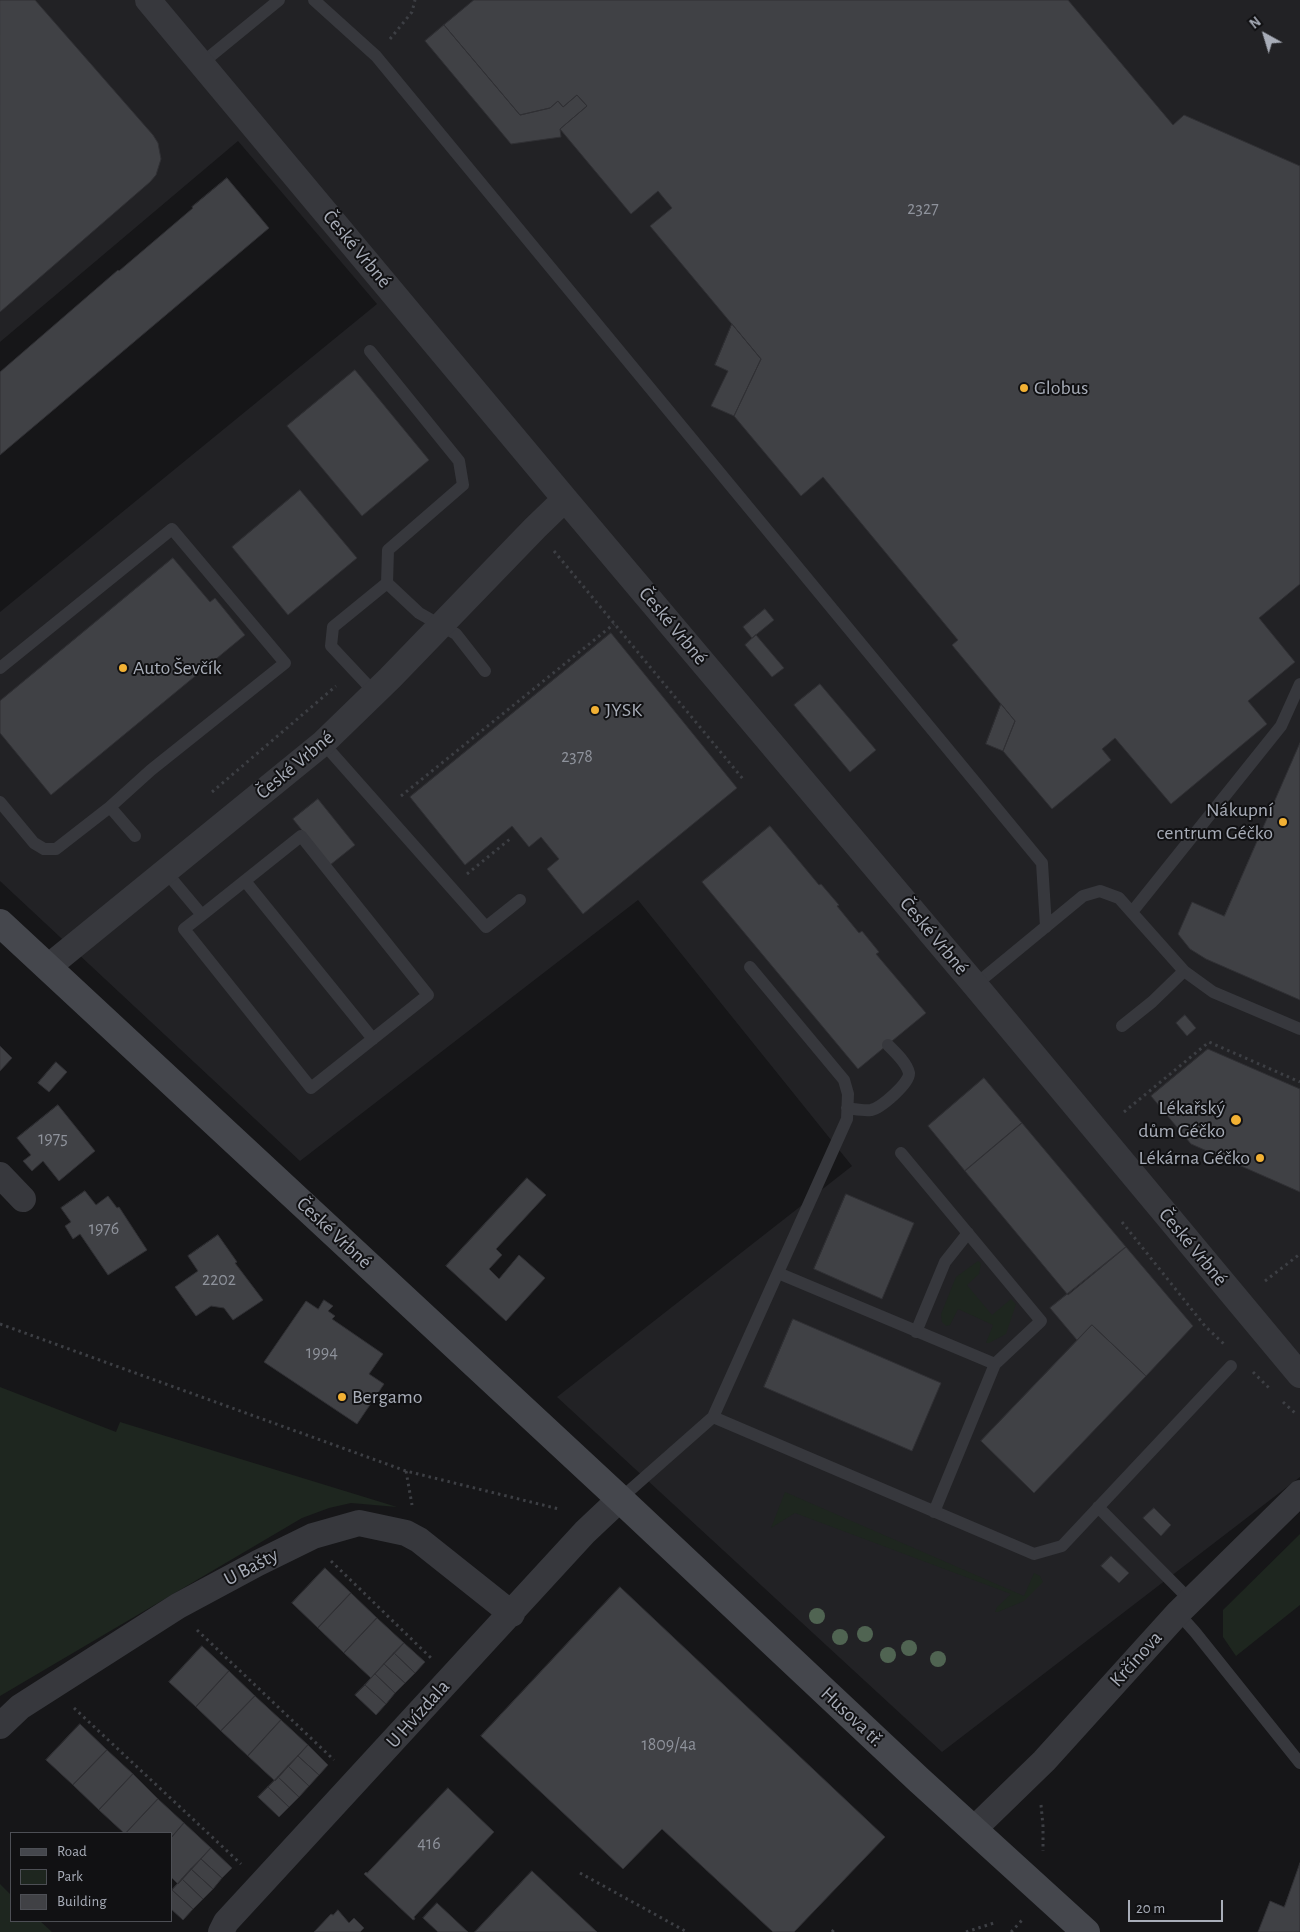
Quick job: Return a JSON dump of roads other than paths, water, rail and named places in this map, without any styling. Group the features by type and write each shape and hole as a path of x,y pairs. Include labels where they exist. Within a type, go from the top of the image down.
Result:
{"street":[{"name":"České Vrbné","path":"148,0 1300,1375"},
{"name":"České Vrbné","path":"48,967 323,743 375,693 565,499"},
{"name":"České Vrbné","path":"0,923 620,1499"},
{"path":"0,1175 23,1199"},
{"name":"Krčínova","path":"974,1829 1044,1761 1184,1606 1300,1493"},
{"name":"U Hvízdala","path":"221,1932 226,1922 512,1614 585,1532 620,1499"},
{"name":"Husova tř.","path":"620,1499 897,1759 1086,1932"},
{"name":"U Bašty","path":"0,1726 20,1707 51,1686 176,1607 308,1538 359,1523 406,1533 419,1540 512,1614"}],"lane":[{"path":"202,63 279,0"},
{"path":"314,0 376,56 1042,864 1046,927"},
{"path":"370,351 460,461 463,485 388,550 387,583 419,613 456,634 485,671"},
{"path":"0,668 172,529 285,663 56,849 44,849 34,843 0,802"},
{"path":"375,693 330,646 333,627 387,583"},
{"path":"1132,912 1281,726 1300,684"},
{"path":"323,743 486,927 520,900"},
{"path":"110,807 135,836"},
{"path":"301,836 428,995 311,1088 184,929 245,881 301,836"},
{"path":"165,871 202,915"},
{"path":"245,881 373,1039"},
{"path":"975,985 1083,896 1100,891 1120,898 1184,971 1213,992 1300,1029"},
{"path":"620,1499 713,1417 847,1119 848,1094 844,1080 750,967"},
{"path":"1122,1026 1152,1002 1184,971"},
{"path":"848,1108 868,1110 876,1108 906,1083 910,1076 908,1068 888,1044"},
{"path":"900,1153 1041,1321 995,1364 934,1512"},
{"path":"916,1332 945,1262 968,1233"},
{"path":"778,1273 995,1364"},
{"path":"713,1417 1034,1554 1062,1546 1231,1366"},
{"path":"1098,1507 1184,1606 1195,1632 1300,1762"}],"place":[{"name":"Globus","path":"1024,388"},
{"name":"Auto Ševčík","path":"123,668"},
{"name":"JYSK","path":"595,710"},
{"name":"Nákupní centrum Géčko","path":"1283,822"},
{"name":"Lékařský dům Géčko","path":"1236,1120"},
{"name":"Lékárna Géčko","path":"1260,1158"},
{"name":"Bergamo","path":"342,1397"}]}
